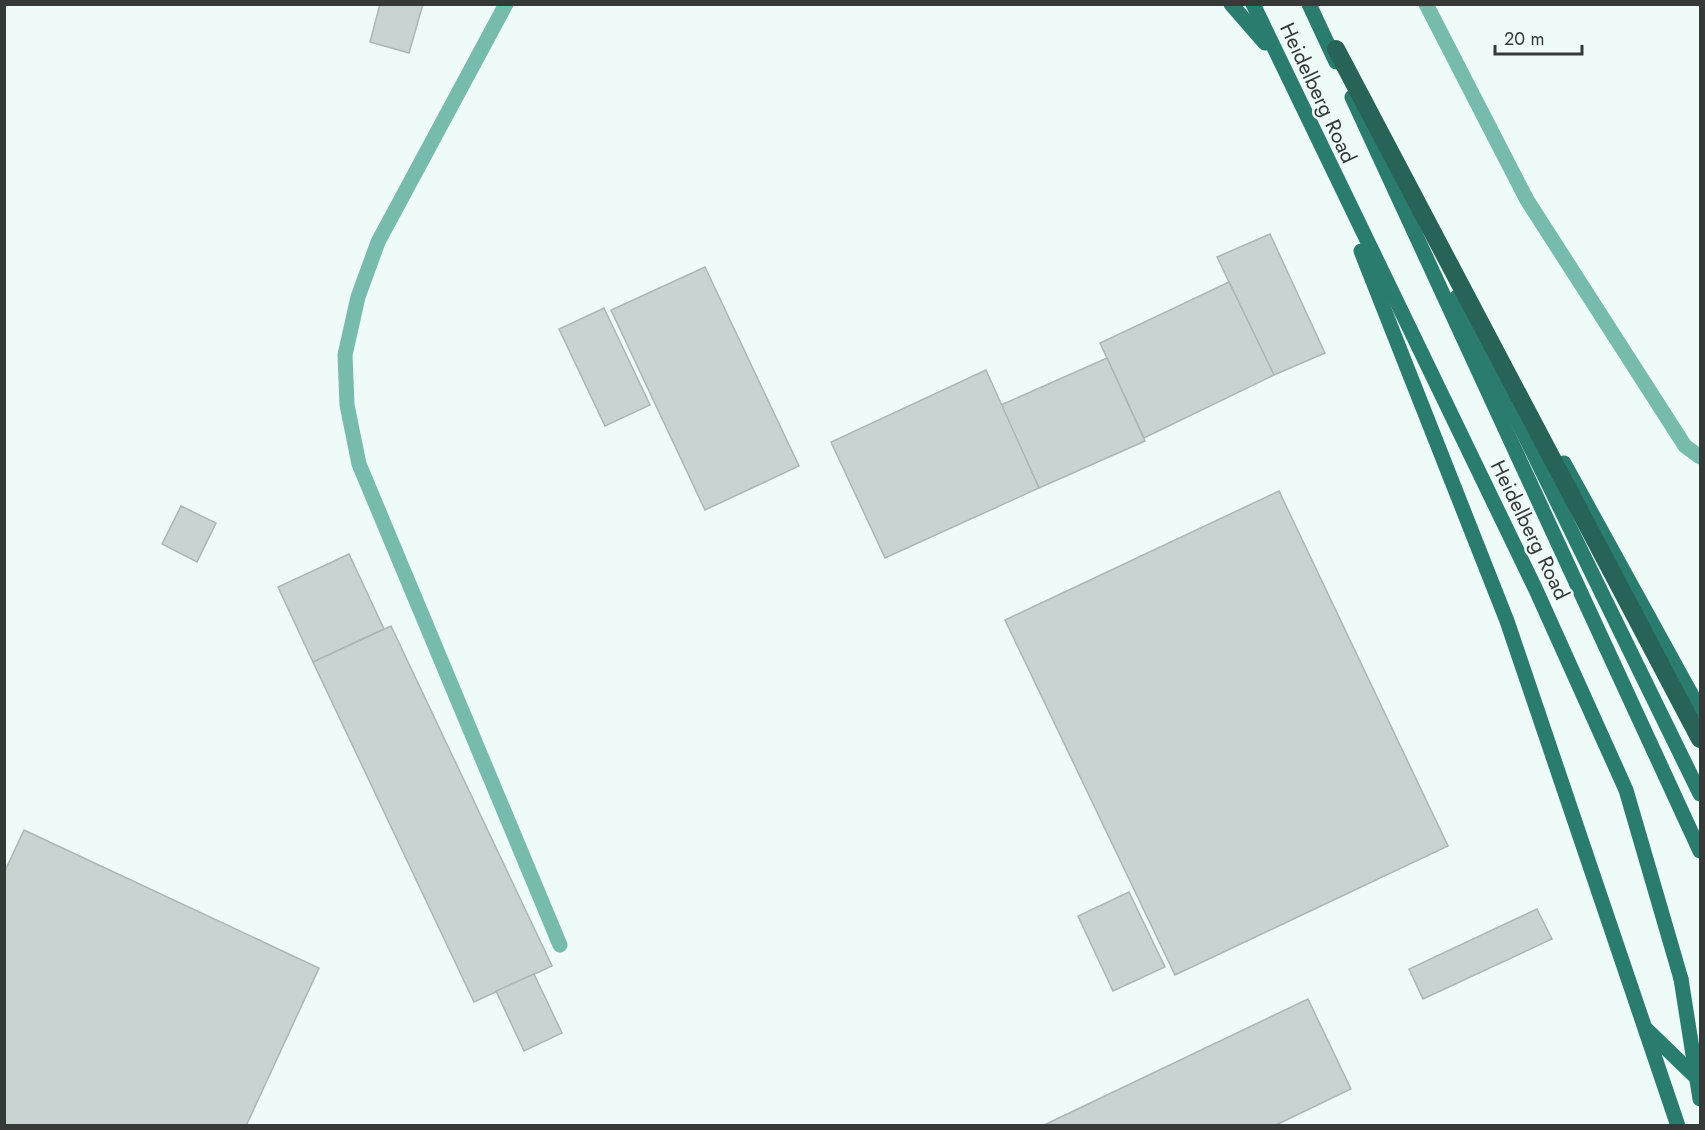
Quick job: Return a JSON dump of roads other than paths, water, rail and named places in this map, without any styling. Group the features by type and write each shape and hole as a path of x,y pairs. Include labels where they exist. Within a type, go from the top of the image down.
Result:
{"highway":[{"path":"1336,49 1701,739"}],"main road":[{"path":"1230,4 1279,59"},
{"name":"Heidelberg Road","path":"1253,4 1536,590 1626,790 1681,979 1701,1099"},
{"path":"1311,9 1336,49 1701,710"},
{"name":"Heidelberg Road","path":"1311,9 1701,851"},
{"path":"1336,49 1701,794"},
{"path":"1318,142 1507,621 1678,1125"},
{"path":"1645,1028 1701,1081"}],"lane":[{"path":"506,4 378,242 358,297 345,355 347,405 359,464 560,945"},
{"path":"1426,4 1527,200 1684,446 1701,457"}]}
